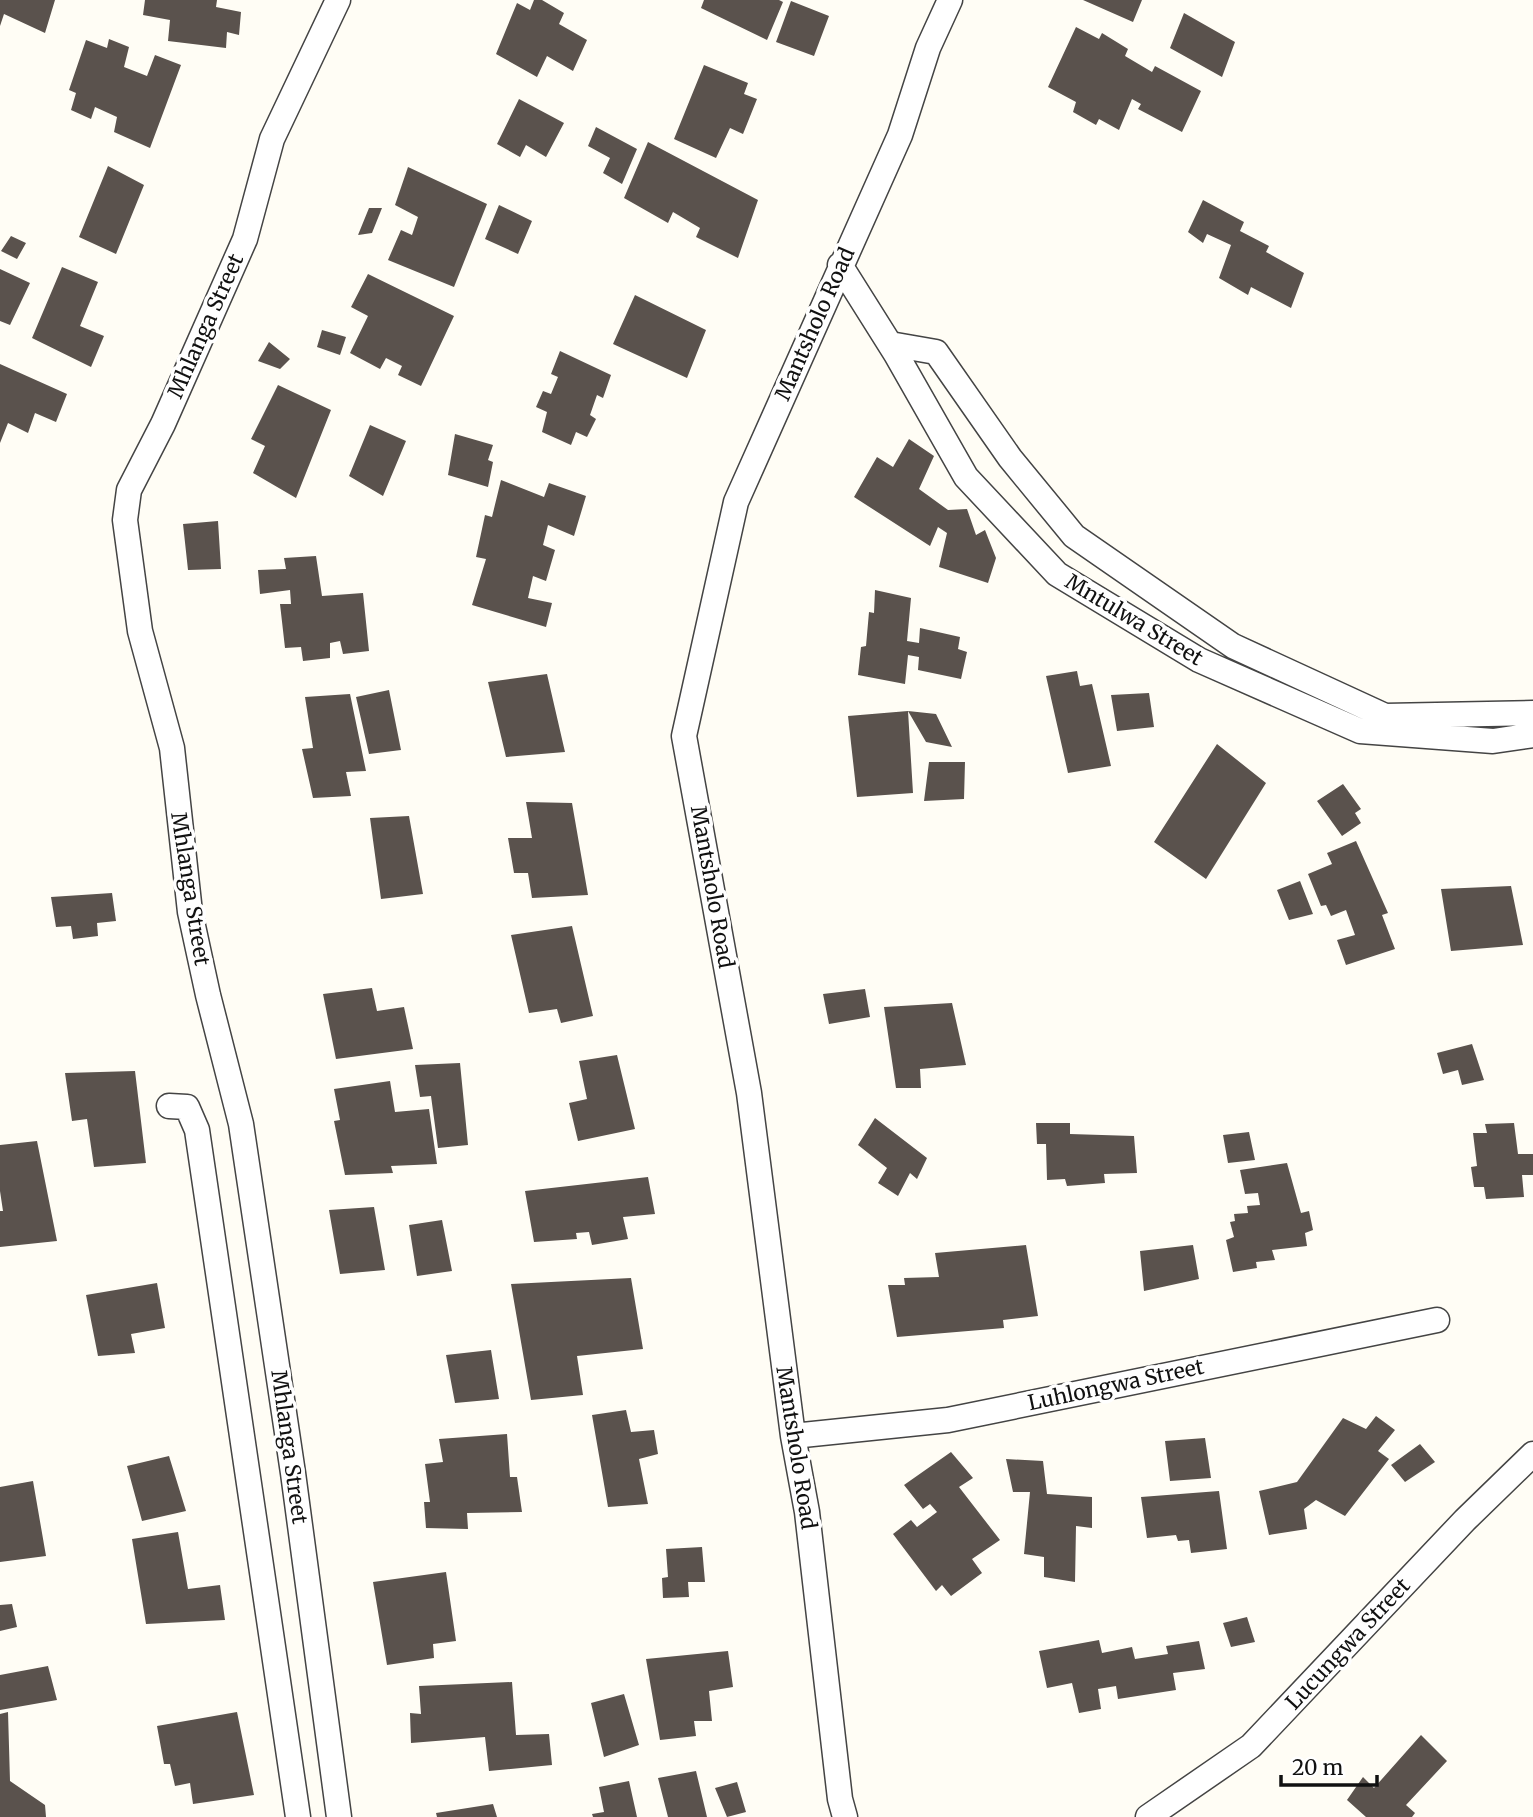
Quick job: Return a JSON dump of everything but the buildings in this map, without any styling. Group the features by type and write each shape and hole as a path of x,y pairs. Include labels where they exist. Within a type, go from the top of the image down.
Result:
{"street":[{"name":"Mhlanga Street","path":"338,0 272,139 244,239 163,424 130,490 125,520 139,631 172,748 190,912 241,1124 293,1473 339,1817"},
{"name":"Mantsholo Road","path":"845,1817 840,1798 807,1512 793,1436 749,1093 684,736 736,502 900,135 928,48 950,0"},
{"name":"Mntulwa Street","path":"840,265 890,344 966,477 1057,573 1188,653 1360,731 1493,741 1533,736"},
{"path":"890,344 936,352 1010,458 1074,536 1233,646 1385,716 1533,713"},
{"path":"169,1106 187,1107 197,1130 298,1817"},
{"name":"Luhlongwa Street","path":"793,1436 948,1420 1437,1320"},
{"name":"Lucungwa Street","path":"1148,1817 1251,1746 1465,1520 1533,1454"}]}
